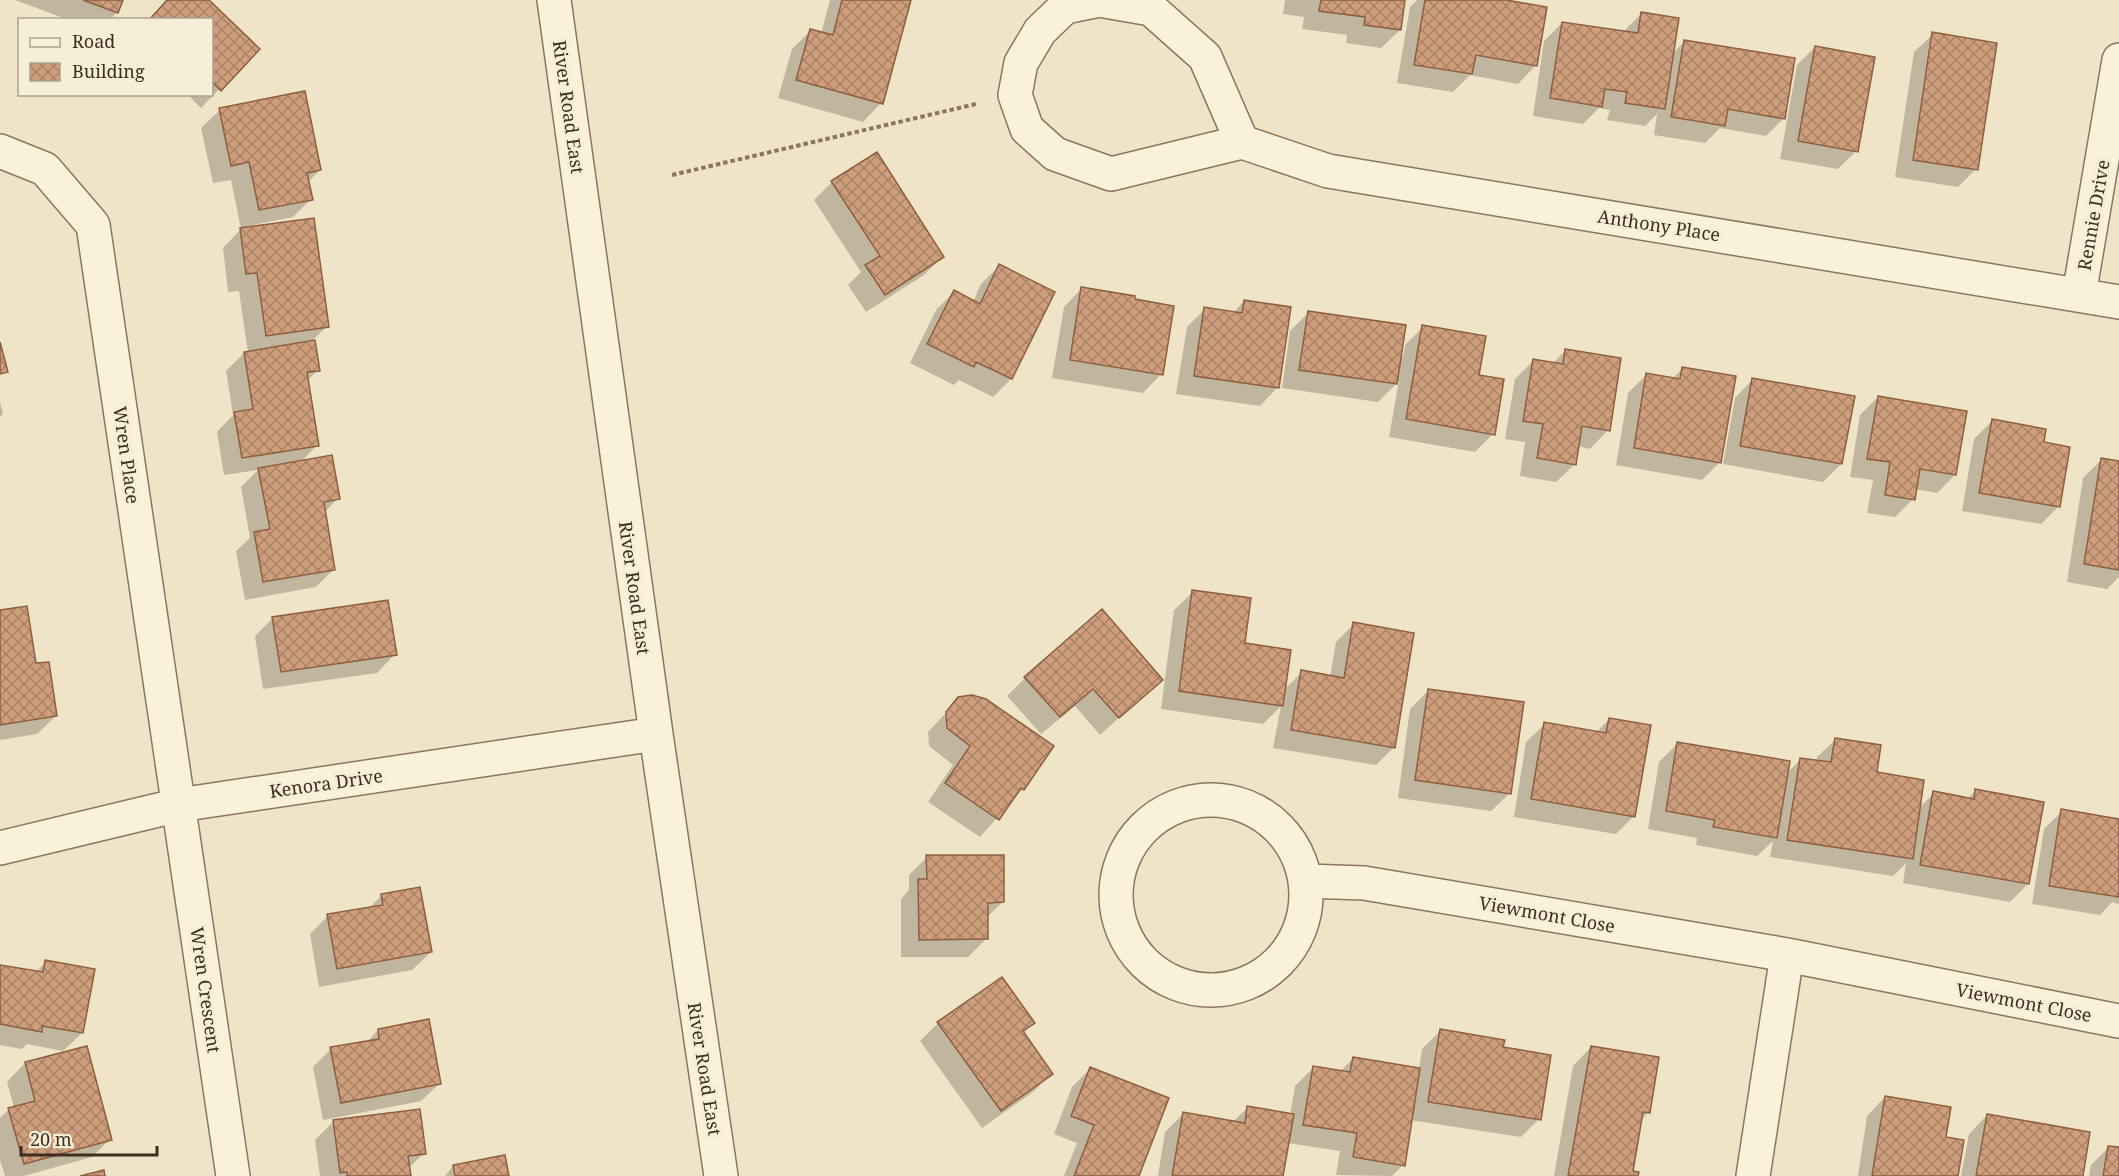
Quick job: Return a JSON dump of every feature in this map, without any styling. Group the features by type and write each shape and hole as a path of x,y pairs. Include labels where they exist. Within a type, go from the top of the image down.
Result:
{"street":[{"name":"River Road East","path":"554,0 656,734 721,1176"},
{"path":"1099,0 1151,9 1205,57 1242,142 1111,174 1055,154 1027,129 1015,95 1021,63 1040,31 1065,7 1099,0"},
{"name":"Rennie Drive","path":"2119,60 2079,295 2119,302"},
{"name":"Anthony Place","path":"1242,142 1328,171 2079,295"},
{"name":"Wren Place","path":"0,152 45,169 93,225 179,805"},
{"name":"Kenora Drive","path":"0,848 179,805 656,734"},
{"path":"1216,800 1248,807 1276,825 1296,850 1306,881 1305,912 1295,941 1277,965 1251,982 1222,990 1191,989 1163,978 1147,965 1139,958 1123,932 1115,902 1118,870 1132,840 1155,817 1184,803 1216,800"},
{"name":"Wren Crescent","path":"179,805 233,1176"},
{"name":"Viewmont Close","path":"1306,881 1364,883 1787,955 2119,1021"},
{"path":"1753,1176 1787,955"}],"path":[{"path":"672,175 1015,95"}],"building":[{"path":"83,0 123,0 118,13"},
{"path":"167,0 209,0 260,49 221,91 213,83 213,18 151,18"},
{"path":"842,0 911,0 883,104 796,80 810,29 833,35"},
{"path":"1321,0 1405,0 1401,30 1364,25 1365,17 1319,11"},
{"path":"1425,0 1506,0 1547,7 1537,66 1476,55 1472,74 1414,65"},
{"path":"1641,12 1679,18 1665,109 1625,103 1627,92 1605,89 1602,107 1550,98 1562,22 1638,33"},
{"path":"1932,32 1997,43 1978,170 1913,160"},
{"path":"1684,40 1795,58 1785,119 1728,109 1725,126 1671,117"},
{"path":"1815,46 1875,57 1858,152 1798,141"},
{"path":"305,91 321,170 307,173 313,200 259,210 249,162 231,166 219,108"},
{"path":"877,152 944,257 885,295 865,265 880,256 831,181"},
{"path":"314,218 329,327 266,336 257,273 246,274 240,228"},
{"path":"999,264 1055,292 1012,379 976,362 974,367 927,344 954,290 980,304"},
{"path":"1081,287 1135,296 1135,299 1174,306 1163,375 1070,360"},
{"path":"1244,300 1291,307 1279,388 1194,376 1204,307 1242,313"},
{"path":"1308,311 1406,325 1397,384 1299,370"},
{"path":"1422,325 1486,336 1479,375 1504,379 1495,435 1406,419"},
{"path":"315,340 320,371 307,372 319,446 242,458 234,412 253,409 244,352"},
{"path":"0,342 8,372 0,374"},
{"path":"1565,349 1621,358 1610,431 1582,426 1576,465 1537,458 1543,424 1523,421 1533,359 1563,364"},
{"path":"1682,367 1736,376 1721,463 1634,448 1646,373 1680,379"},
{"path":"1752,378 1855,396 1842,464 1740,446"},
{"path":"1878,396 1967,411 1956,475 1920,469 1915,500 1885,495 1890,462 1867,459"},
{"path":"1992,419 2046,429 2044,442 2070,447 2060,507 1979,493"},
{"path":"332,455 340,499 324,502 335,570 263,582 254,532 270,529 258,468"},
{"path":"2101,458 2119,461 2119,570 2084,564"},
{"path":"1192,590 1251,598 1245,643 1291,650 1283,706 1179,691"},
{"path":"388,600 397,655 281,672 272,617"},
{"path":"27,606 36,663 49,662 57,716 0,725 0,610"},
{"path":"1102,609 1163,680 1119,718 1093,689 1060,717 1024,677"},
{"path":"1353,622 1414,633 1395,748 1291,730 1301,670 1344,678"},
{"path":"1428,689 1524,702 1511,794 1415,780"},
{"path":"972,695 986,699 1054,746 1024,790 1021,788 999,820 945,783 970,746 947,728 946,712 958,697"},
{"path":"1609,718 1651,725 1635,817 1531,799 1544,722 1606,733"},
{"path":"1835,738 1881,745 1877,772 1924,780 1913,859 1787,840 1800,758 1831,762"},
{"path":"1677,742 1790,761 1777,838 1713,827 1715,820 1666,811"},
{"path":"1975,789 2044,802 2029,884 1920,865 1933,791 1974,799"},
{"path":"2061,809 2119,819 2119,897 2049,886"},
{"path":"926,855 1004,855 1004,902 988,903 988,939 919,940 918,879 927,879"},
{"path":"420,887 432,952 337,969 327,914 383,905 381,894"},
{"path":"45,960 95,969 83,1033 42,1026 42,1032 0,1024 0,965 43,972"},
{"path":"1002,977 1035,1023 1023,1031 1053,1074 1001,1111 937,1022"},
{"path":"429,1019 441,1084 341,1103 330,1047 379,1039 378,1029"},
{"path":"1440,1029 1505,1040 1503,1047 1551,1055 1541,1120 1428,1102"},
{"path":"87,1046 112,1140 24,1164 8,1108 35,1101 25,1062"},
{"path":"1591,1046 1659,1057 1650,1113 1643,1112 1633,1171 1639,1172 1638,1176 1568,1176"},
{"path":"1353,1057 1420,1068 1405,1166 1353,1157 1357,1133 1303,1125 1313,1066 1350,1072"},
{"path":"1090,1067 1169,1098 1139,1176 1074,1176 1094,1125 1071,1116"},
{"path":"1885,1096 1951,1107 1946,1137 1964,1140 1958,1176 1872,1176"},
{"path":"1247,1106 1294,1114 1283,1176 1172,1176 1183,1112 1245,1123"},
{"path":"420,1109 426,1154 408,1156 411,1176 347,1176 347,1172 340,1173 333,1120"},
{"path":"1987,1114 2090,1132 2083,1176 1976,1176"},
{"path":"2108,1146 2119,1147 2119,1176 2103,1176"},
{"path":"505,1155 509,1176 455,1176 453,1165"},
{"path":"104,1170 105,1176 80,1176"}]}
